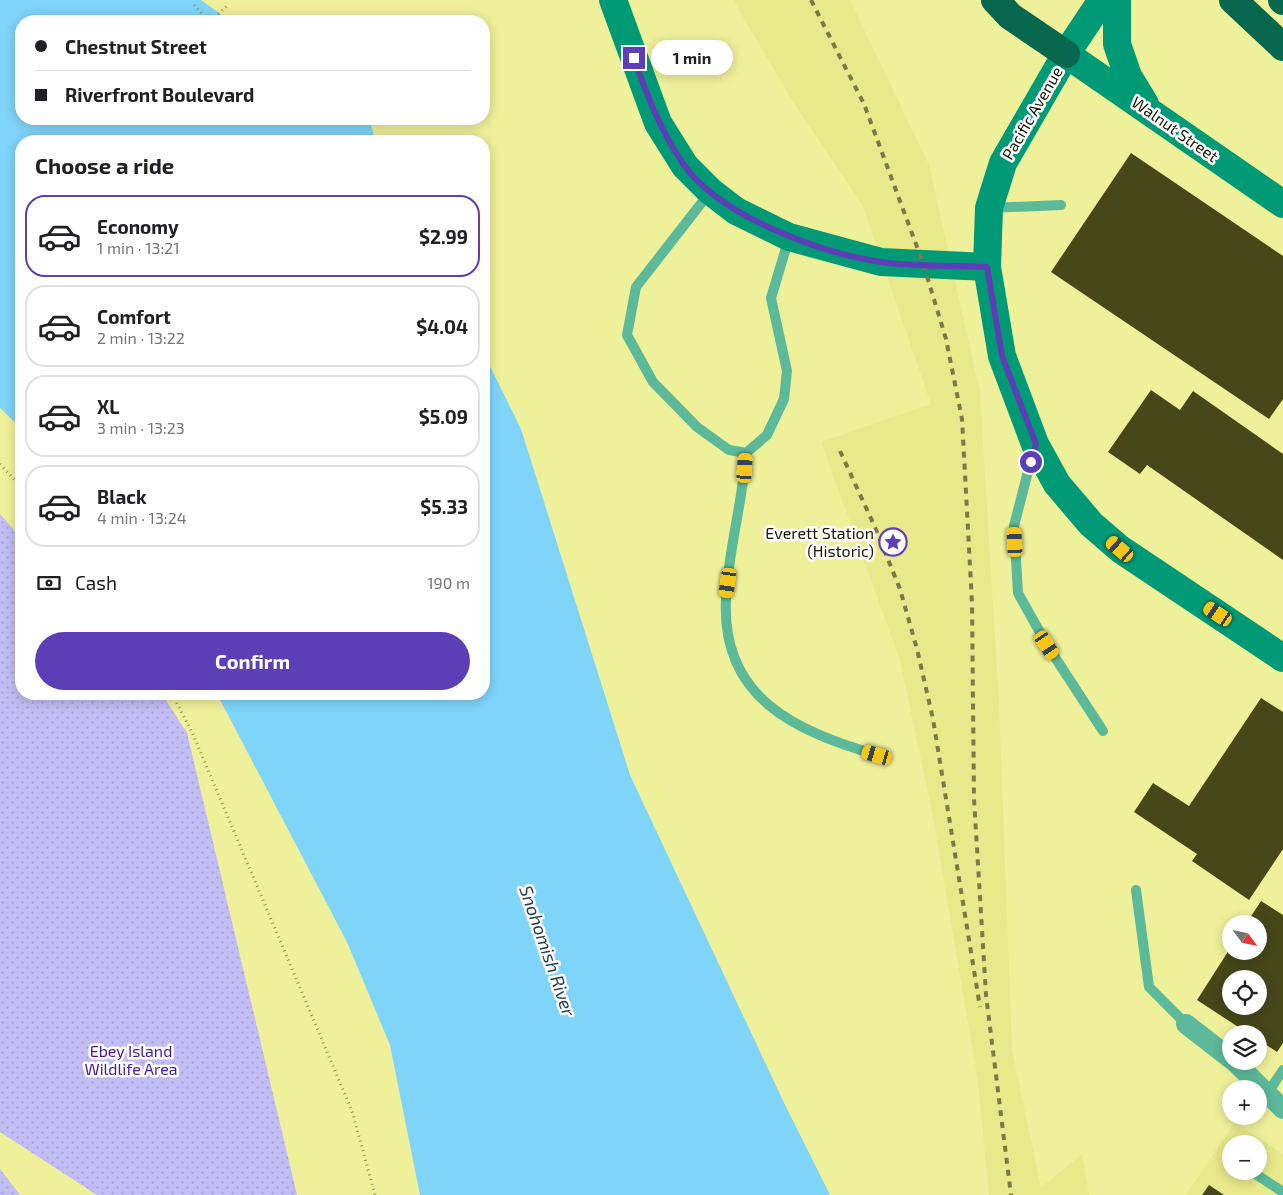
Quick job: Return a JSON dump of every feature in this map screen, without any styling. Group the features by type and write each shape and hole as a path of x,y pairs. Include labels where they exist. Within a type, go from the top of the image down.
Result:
{"highway":[{"path":"995,0 1010,16 1066,54"},
{"path":"1233,0 1283,47"}],"street":[{"path":"613,0 658,123 685,166 710,191 736,211 789,237 881,262 987,267"},
{"name":"Pacific Avenue","path":"1102,0 1066,54 1003,162 989,208 987,267 1002,356 1036,444 1057,484 1091,524 1120,549 1283,658"},
{"path":"1116,0 1117,44 1128,76 1150,112"},
{"name":"Walnut Street","path":"1066,54 1283,204"},
{"path":"1186,1024 1222,1052"},
{"path":"1243,1070 1283,1109"}],"lane":[{"path":"710,191 636,287 627,335 653,382 697,427 729,450 746,453"},
{"path":"989,208 1061,205"},
{"path":"789,237 771,298 787,371 784,399 767,435 746,453 744,484 726,600 729,646 746,683 772,710 816,735 877,755"},
{"path":"1036,444 1014,526 1018,593 1047,645 1103,731"},
{"path":"1136,890 1149,986 1186,1024"},
{"path":"1268,1094 1283,1070"},
{"path":"1265,1180 1283,1192"}],"path":[{"path":"194,5 204,15"},
{"path":"217,15 228,5"},
{"path":"0,464 15,480"},
{"path":"175,700 192,732 352,1111 375,1195"}],"shaded area":[{"path":"733,0 850,0 929,165 980,392 999,704 1012,1050 1041,1188 1082,1154 1089,1195 989,1195 978,1081 933,817 900,660 821,442 931,404 862,204 795,105"},
{"path":"1233,1125 1240,1125 1254,1135 1226,1135"},
{"path":"1222,1141 1222,1180 1267,1180 1267,1143 1283,1154 1283,1195 1186,1195"}],"green space":[{"name":"Ebey Island Wildlife Area","path":"0,514 15,531 15,700 166,700 187,733 297,1195 97,1195 0,1132"},
{"path":"0,1169 20,1195 0,1195"}],"water":[{"path":"0,0 201,0 222,15 15,15 15,125 371,125 374,135 15,135 15,422 0,408"},
{"name":"Snohomish River","path":"490,366 521,429 630,775 785,1105 830,1195 420,1195 390,1045 347,942 220,700 490,700"}],"building":[{"path":"1131,153 1283,256 1283,399 1269,419 1051,272"},
{"path":"1151,390 1180,410 1193,391 1283,454 1283,560 1147,465 1140,474 1108,452"},
{"path":"1261,698 1283,712 1283,849 1249,900 1192,861 1197,854 1134,812 1153,783 1189,806"},
{"path":"1261,901 1283,915 1283,1043 1277,1052 1267,1045 1267,1025 1235,1025 1197,1000 1223,960 1268,960 1268,915 1252,915"},
{"path":"1209,1185 1224,1195 1202,1195"}],"railway":[{"path":"811,0 864,104 923,263 946,339 962,419 972,603 974,799 986,995 1011,1195"},
{"path":"840,451 874,525 900,589 917,649 933,719 980,1007"}],"place":[{"name":"Everett Station (Historic)","path":"893,542"}],"route":[{"path":"634,58 658,123 685,166 710,191 736,211 789,237 881,262 987,267 1002,356 1036,444 1031,462"}]}
